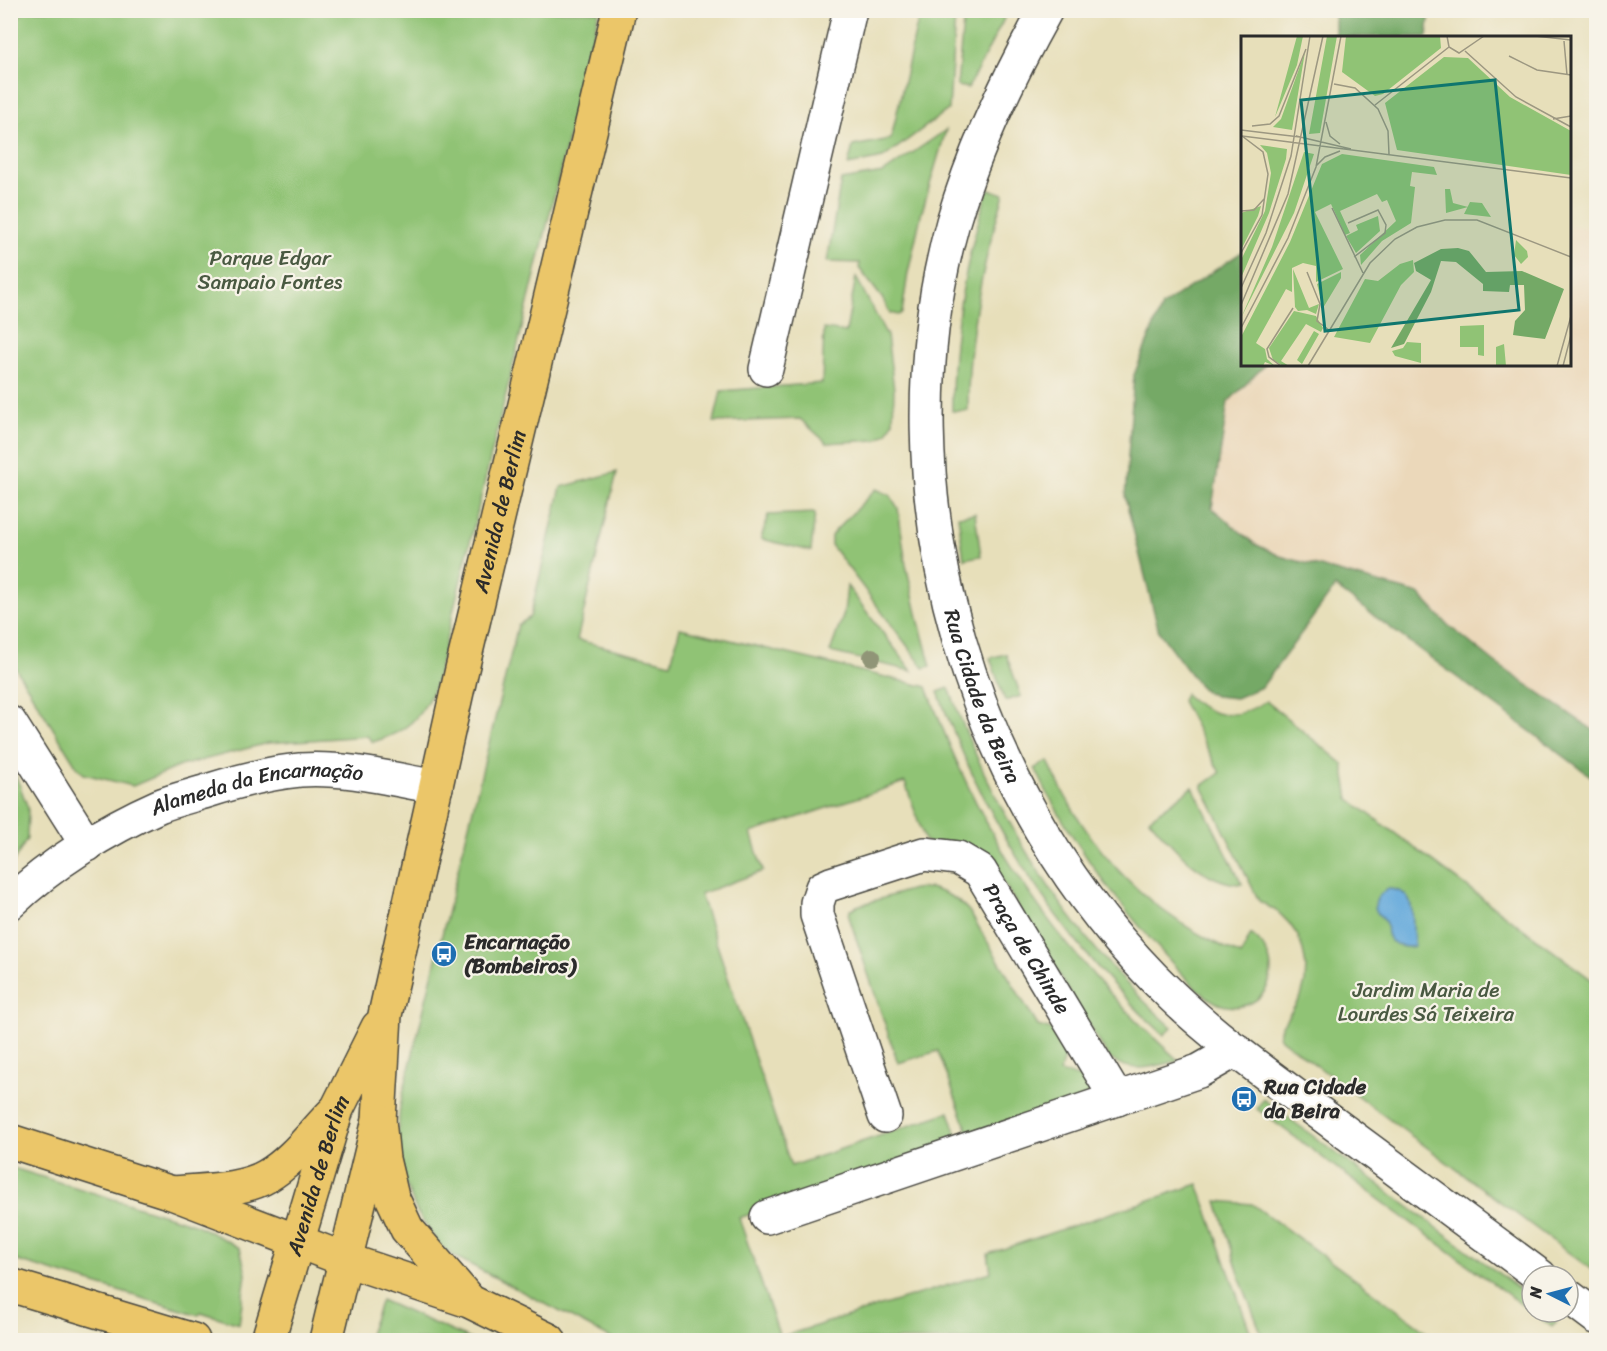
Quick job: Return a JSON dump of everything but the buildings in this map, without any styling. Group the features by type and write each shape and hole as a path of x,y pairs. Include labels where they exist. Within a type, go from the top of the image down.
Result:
{"main road":[{"name":"Avenida de Berlim","path":"326,1341 379,1120 385,1015 436,787 619,10"},
{"name":"Avenida de Berlim","path":"268,1341 337,1109 385,1015"},
{"path":"172,1193 237,1186 266,1176 291,1156 337,1109"},
{"path":"379,1120 383,1159 392,1197 407,1229 470,1300"},
{"path":"10,1141 172,1193 346,1260 470,1300 549,1341"},
{"path":"10,1285 193,1341"}],"street":[{"path":"766,369 850,10"},
{"name":"Rua Cidade da Beira","path":"1046,10 1010,76 978,149 953,224 940,279 932,334 928,391 928,448 932,505 940,561 956,626 979,700 1001,755 1028,808 1058,858 1092,906 1130,952 1170,994 1236,1050 1524,1264"},
{"path":"10,723 87,845"},
{"name":"Alameda da Encarnação","path":"10,903 46,873 115,826 162,805 249,778 302,770 355,772 436,787"},
{"name":"Praça de Chinde","path":"885,1116 817,915 817,903 822,888 924,854 958,858 980,871 1117,1099"},
{"path":"767,1217 1199,1071 1236,1050"},
{"path":"1580,1305 1596,1317"},
{"path":"1590,1341 1596,1333"}],"shaded area":[{"path":"1571,226 1596,229 1596,732 1494,662 1447,625 1418,594 1280,556 1255,544 1212,507 1228,402 1264,366 1571,366"}],"green space":[{"name":"Parque Edgar Sampaio Fontes","path":"26,10 599,11 435,686 418,715 395,734 373,742 367,736 268,743 180,766 133,786 84,774 77,767 11,661 10,25"},
{"path":"920,11 952,11 955,16 949,109 883,158 848,165 853,146 891,139"},
{"path":"964,11 1006,11 968,88 957,86"},
{"path":"1335,11 1430,11 1427,36 1335,36"},
{"path":"946,130 921,215 902,313 898,315 890,313 882,298 859,268 860,263 827,262 841,180 883,173"},
{"path":"988,189 1004,194 977,301 970,356 968,411 952,411 954,355 961,299 966,271"},
{"path":"1241,253 1241,366 1264,366 1228,402 1212,508 1255,544 1280,556 1419,594 1448,625 1494,662 1596,732 1596,780 1335,587 1262,687 1236,698 1215,696 1206,692 1197,683 1159,632 1125,497 1134,375 1162,306"},
{"path":"856,277 887,336 894,389 893,422 887,433 876,440 827,443 800,419 714,422 721,391 822,383 824,329 846,332"},
{"path":"617,472 577,640 671,663 680,628 927,687 972,795 1028,891 1060,935 1096,978 1135,1020 1179,1061 1135,1068 1109,1058 1002,880 925,841 905,782 751,833 763,871 700,894 791,1166 949,1112 960,1144 739,1218 780,1337 991,1272 988,1254 1198,1184 1253,1340 614,1340 454,1256 442,1247 431,1233 417,1212 402,1175 398,1153 400,1106 518,625 530,617 561,487"},
{"path":"876,489 890,495 898,508 906,565 931,666 924,668 831,545 831,536 834,532"},
{"path":"815,513 811,551 761,539 768,515"},
{"path":"975,513 981,556 964,559 958,516"},
{"path":"847,586 912,671 830,652 844,613"},
{"path":"1006,654 1021,696 1005,701 990,658"},
{"path":"949,688 968,736 1012,828 1068,913 1100,954 1134,992 1172,1027 1164,1035 1126,999 1092,960 1059,920 1030,877 979,788 957,740 938,692"},
{"name":"Jardim Maria de Lourdes Sá Teixeira","path":"1185,694 1205,708 1224,714 1244,712 1266,701 1343,764 1349,799 1596,983 1596,1273 1281,1039 1279,1035 1281,1027 1301,997 1305,982 1306,966 1303,950 1298,936 1289,923 1278,912 1259,901 1202,786 1220,773 1182,701"},
{"path":"1048,761 1082,824 1125,878 1150,900 1178,921 1241,955 1251,934 1263,946 1269,959 1271,972 1268,985 1261,995 1251,1003 1238,1007 1222,1005 1202,993 1173,964 1133,919 1079,847 1035,768"},
{"path":"11,769 28,808 27,839 11,866"},
{"path":"1193,787 1242,884 1214,878 1202,871 1178,851 1149,819"},
{"path":"930,888 951,896 969,911 1038,1026 1063,1033 1067,1045 1060,1072 1093,1081 1086,1101 971,1140 938,1051 898,1063 849,917 850,910 913,889"},
{"path":"1263,1099 1520,1289 1520,1303 1257,1109"},
{"path":"10,1167 197,1225 240,1248 246,1274 239,1324 201,1312 199,1315 11,1259"},
{"path":"1217,1201 1252,1204 1438,1340 1264,1340 1242,1284"},
{"path":"381,1300 472,1340 367,1340"}],"water":[{"path":"1388,889 1399,891 1410,902 1415,946 1407,947 1391,941 1384,919 1375,909 1379,896"}],"place":[{"name":"Encarnação (Bombeiros)","path":"444,954"},
{"name":"Rua Cidade da Beira","path":"1244,1099"}]}
